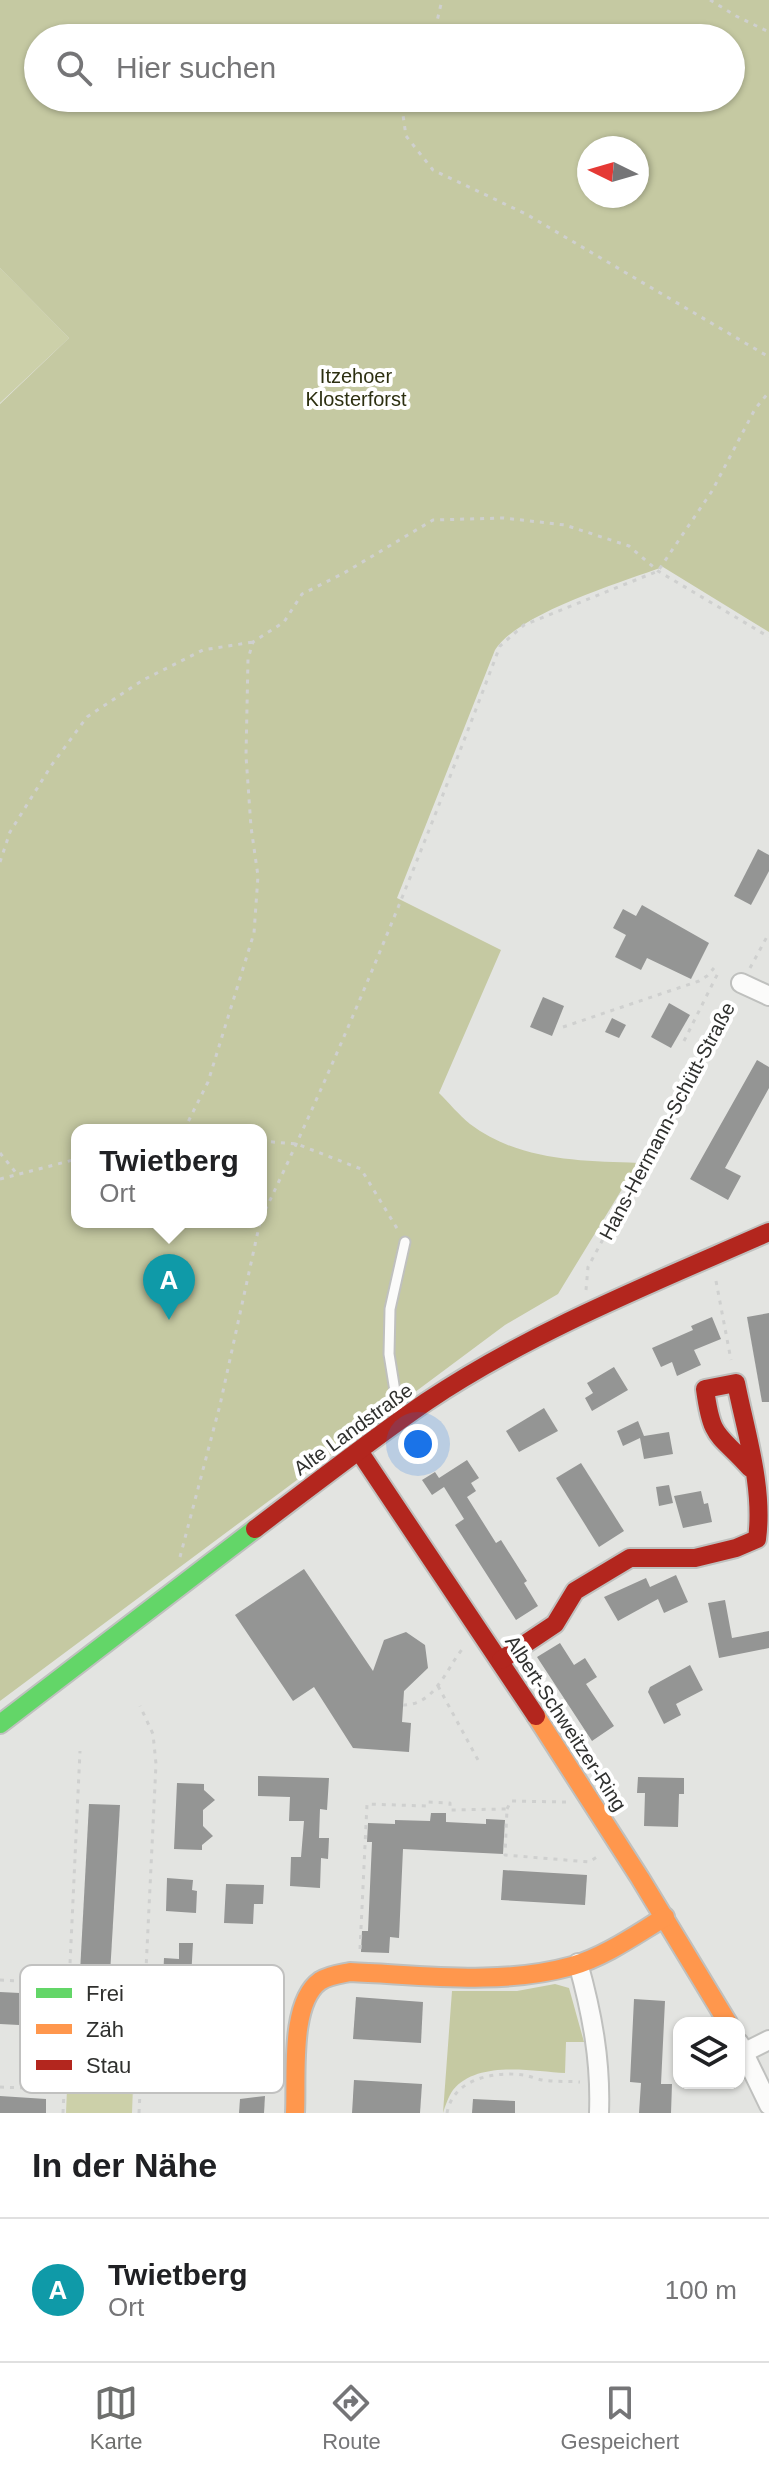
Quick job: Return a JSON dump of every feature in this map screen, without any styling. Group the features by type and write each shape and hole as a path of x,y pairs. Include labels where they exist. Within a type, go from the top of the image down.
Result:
{"street":[{"path":"741,983 769,996"},
{"name":"Alte Landstraße","path":"0,1724 359,1451 477,1371 588,1314 769,1232"},
{"path":"501,1660 555,1624 575,1591 630,1558 695,1558 736,1548 757,1539 759,1521 736,1383 705,1389 713,1429 750,1468"},
{"name":"Albert-Schweitzer-Ring","path":"359,1451 501,1660 665,1917 724,2017"},
{"path":"295,2113 302,2006 312,1989 323,1981 339,1973 507,1978 578,1963 665,1917"},
{"path":"578,1963 596,2037 599,2113"},
{"path":"745,2046 769,2040"},
{"path":"745,2053 769,2105"}],"lane":[{"path":"399,1422 389,1354 390,1309 405,1242"}],"path":[{"path":"436,24 442,0"},
{"path":"710,0 769,32"},
{"path":"403,112 406,136 433,170 526,214 769,357"},
{"path":"267,1206 297,1144 414,873 500,646 524,625 658,571 712,491 755,409 769,392"},
{"path":"0,862 10,832 51,766 87,717 143,680 203,650 253,642 284,622 302,594 433,520 504,518 565,525 629,546 658,571 769,637"},
{"path":"187,1124 208,1082 254,933 258,876 246,756 248,659 253,642"},
{"name":"Hans-Hermann-Schütt-Straße","path":"588,1314 588,1267 769,933"},
{"path":"563,1027 699,981 714,968"},
{"path":"684,1041 719,971"},
{"path":"267,1142 297,1144 361,1169 405,1242"},
{"path":"0,1153 17,1174"},
{"path":"0,1179 71,1160"},
{"path":"178,1565 220,1405 258,1228"},
{"path":"710,1257 736,1383"},
{"path":"403,1705 413,1705 423,1700 438,1686 461,1651 480,1630"},
{"path":"438,1686 478,1760"},
{"path":"140,1706 153,1734 156,1764 146,1965"},
{"path":"71,1965 80,1751"},
{"path":"591,1803 511,1801 507,1809 505,1855 589,1862 618,1844"},
{"path":"358,1973 367,1804 426,1806 427,1802 450,1803 450,1810 507,1809"},
{"path":"0,1980 20,1981"},
{"path":"447,2113 453,2095 477,2079 519,2075 540,2080 599,2083"},
{"path":"0,2087 20,2088"},
{"path":"63,2113 65,2093"},
{"path":"139,2113 140,2093"}],"green space":[{"name":"Itzehoer Klosterforst","path":"0,0 769,0 769,632 663,567 597,590 525,624 495,650 397,898 501,950 439,1093 470,1124 509,1145 572,1160 638,1163 558,1294 505,1325 0,1701 0,404 69,338 0,268"},
{"path":"0,268 69,338 0,403"},
{"path":"555,1984 569,1988 584,2042 566,2042 565,2073 506,2070 476,2074 453,2090 443,2113 452,1991 517,1991"},
{"path":"67,2093 133,2093 132,2113 66,2113"}],"building":[{"path":"758,849 769,855 769,871 751,905 734,896"},
{"path":"642,905 709,943 691,979 647,958 641,970 615,957 626,935 613,928 623,909 636,916"},
{"path":"543,997 564,1006 552,1036 530,1027"},
{"path":"669,1003 690,1015 671,1048 651,1037"},
{"path":"612,1018 626,1025 619,1038 605,1032"},
{"path":"757,1060 769,1067 769,1088 725,1168 741,1176 728,1200 690,1179"},
{"path":"769,1313 769,1402 762,1402 747,1317"},
{"path":"712,1317 721,1339 694,1350 701,1365 677,1376 672,1362 661,1367 652,1348 693,1330 691,1326"},
{"path":"614,1367 628,1390 592,1411 585,1398 593,1393 587,1383"},
{"path":"544,1408 558,1431 519,1452 506,1431"},
{"path":"638,1421 644,1436 669,1432 673,1454 644,1459 640,1438 623,1446 617,1431"},
{"path":"467,1460 479,1478 471,1483 476,1491 467,1497 496,1543 501,1540 527,1581 524,1583 538,1606 516,1620 455,1525 464,1519 444,1487 432,1495 422,1480 435,1472 439,1478"},
{"path":"581,1463 624,1531 599,1547 556,1478"},
{"path":"669,1485 673,1503 659,1506 656,1487"},
{"path":"701,1491 704,1504 708,1503 712,1522 683,1528 674,1496"},
{"path":"304,1569 373,1671 384,1640 406,1632 425,1645 428,1668 404,1691 402,1722 411,1723 409,1752 353,1748 314,1687 293,1701 235,1615"},
{"path":"676,1575 688,1602 664,1613 658,1599 618,1621 604,1597 646,1578 650,1587"},
{"path":"725,1600 732,1638 769,1631 769,1648 719,1658 708,1603"},
{"path":"560,1643 574,1665 585,1658 597,1677 586,1684 614,1726 592,1741 537,1657"},
{"path":"690,1665 703,1690 676,1704 681,1715 664,1724 648,1692 650,1687"},
{"path":"258,1776 329,1778 327,1810 320,1809 319,1838 329,1838 328,1859 321,1858 320,1888 290,1886 291,1857 301,1857 304,1821 289,1821 290,1797 258,1796"},
{"path":"638,1777 684,1778 684,1794 679,1794 678,1827 644,1826 645,1793 637,1793"},
{"path":"177,1783 204,1784 204,1790 215,1800 203,1810 203,1826 213,1836 202,1845 202,1850 174,1849"},
{"path":"89,1804 120,1805 111,1965 80,1965"},
{"path":"431,1813 446,1813 446,1822 486,1824 486,1819 505,1820 503,1854 403,1849 399,1938 390,1937 389,1953 361,1952 362,1931 368,1931 372,1842 367,1842 368,1823 430,1821"},
{"path":"503,1870 587,1875 585,1905 501,1900"},
{"path":"167,1878 193,1880 192,1890 197,1891 196,1913 166,1911"},
{"path":"226,1884 264,1885 263,1904 254,1904 253,1924 224,1923"},
{"path":"179,1943 193,1943 192,1965 164,1965 164,1958 179,1959"},
{"path":"0,1992 20,1993 20,2025 0,2024"},
{"path":"356,1997 423,2002 421,2043 353,2039"},
{"path":"634,1999 665,2001 661,2084 672,2084 671,2113 639,2113 641,2083 630,2082"},
{"path":"354,2080 422,2084 420,2113 352,2113"},
{"path":"0,2096 46,2099 46,2113 0,2113"},
{"path":"265,2096 264,2113 239,2113 240,2099"},
{"path":"473,2099 515,2101 515,2113 472,2113"}],"traffic: fast":[{"path":"0,1724 255,1529"}],"traffic: slow":[{"path":"536,1716 724,2017"},
{"path":"295,2113 299,2023 310,1992 323,1979 350,1972 461,1978 545,1972 597,1957 665,1917"}],"traffic: jam":[{"path":"255,1529 383,1433 466,1376 551,1330 637,1289 769,1232"},
{"path":"501,1660 555,1624 575,1591 630,1558 695,1558 736,1548 757,1539 756,1480 736,1383 705,1389 714,1427 750,1468"},
{"path":"359,1451 536,1716"}],"place":[{"name":"Twietberg","path":"169,1320"}]}
